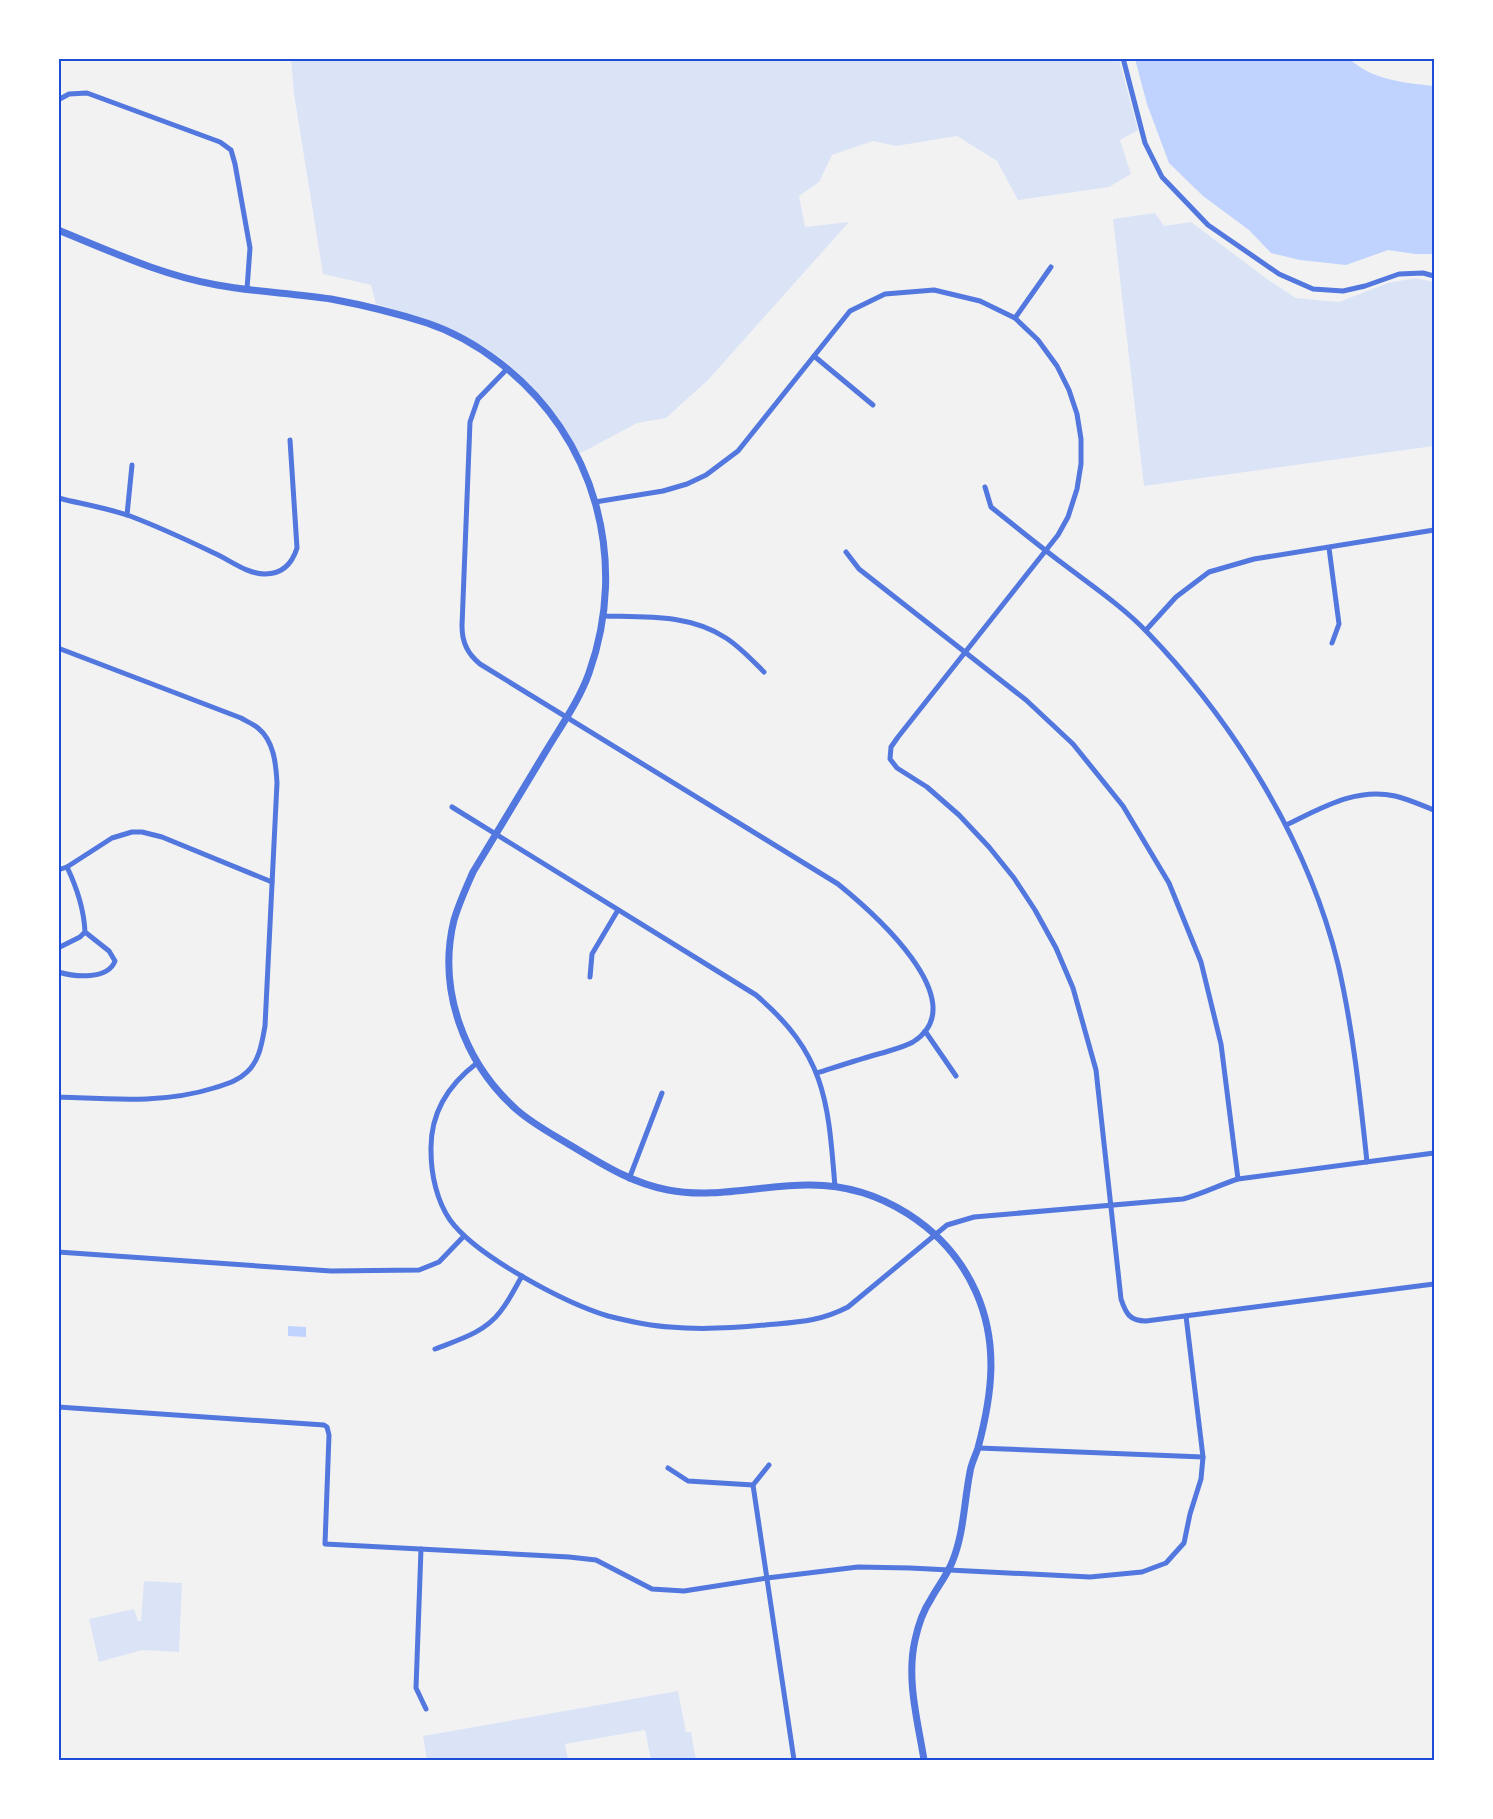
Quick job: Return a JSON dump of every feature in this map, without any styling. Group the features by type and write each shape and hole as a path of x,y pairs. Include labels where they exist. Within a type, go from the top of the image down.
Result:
{"street":[{"path":"1124,58 1145,143 1162,177 1208,225 1279,274 1313,289 1343,291 1399,274 1423,273 1434,276"},
{"path":"58,100 69,94 87,93 220,142 231,150 250,248 247,289"},
{"path":"58,230 167,273 219,285 330,299 413,319 454,334 474,345 507,369 538,399 562,429 586,475 603,537 606,559 604,615 588,676 473,872 460,900 450,944 449,974 453,1004 463,1034 477,1063 518,1112 594,1160 629,1179 672,1191 694,1192 808,1185 835,1187 877,1197 896,1206 935,1235 966,1274 975,1290 987,1325 991,1348 991,1385 978,1448 969,1474 961,1537 949,1571 930,1600 921,1620 912,1663 913,1686 924,1761"},
{"path":"1015,318 1051,267"},
{"path":"595,502 663,491 687,484 724,463 749,438 850,311 885,294 934,290 980,301 1015,318 1038,340 1057,366 1074,406 1082,440 1077,489 1068,517 1046,551 891,747 890,759 897,768 927,787 959,815 1014,878 1056,948 1073,988 1096,1070 1124,1310 1130,1318 1146,1321 1434,1284"},
{"path":"814,356 873,405"},
{"path":"507,369 478,399 470,422 462,636 464,645 471,657 480,664 838,884 861,902 905,949 928,984 932,997 931,1021 925,1031 906,1045 817,1073"},
{"path":"58,498 127,515 184,539 253,573 277,572 287,568 297,548 290,440"},
{"path":"127,515 132,465"},
{"path":"985,487 991,507 1095,587 1146,630 1199,690 1241,748 1286,825 1314,889 1337,963 1355,1055 1367,1162"},
{"path":"1146,630 1176,597 1209,572 1254,559 1434,530"},
{"path":"1329,548 1339,624 1332,643"},
{"path":"846,552 859,569 1026,700 1073,744 1123,806 1169,883 1200,962 1221,1044 1238,1179"},
{"path":"604,615 674,618 696,623 727,638 764,672"},
{"path":"58,648 241,718 259,728 270,745 276,773 265,1026 261,1050 256,1062 237,1080 210,1089 150,1100 58,1096"},
{"path":"1286,825 1338,801 1363,795 1394,796 1434,810"},
{"path":"452,807 756,995 776,1012 791,1029 817,1073 830,1120 835,1187"},
{"path":"58,870 67,867 112,838 132,832 142,832 162,837 272,882"},
{"path":"58,948 85,932 85,918 79,892 67,867"},
{"path":"590,977 592,954 618,910"},
{"path":"58,972 75,975 96,974 114,965 115,961 109,951 85,932"},
{"path":"925,1031 956,1076"},
{"path":"477,1063 454,1083 446,1095 438,1111 430,1141 437,1194 450,1220 464,1236 490,1257 576,1304 607,1316 669,1327 737,1328 815,1321 831,1316 849,1307 947,1225 974,1216 1183,1199 1199,1194 1212,1186 1238,1179 1434,1153"},
{"path":"629,1179 662,1093"},
{"path":"58,1252 322,1271 419,1270 439,1262 464,1236"},
{"path":"435,1349 473,1335 488,1325 500,1313 522,1276"},
{"path":"58,1407 320,1424 327,1427 330,1435 325,1544 596,1560 652,1589 684,1591 858,1567 1090,1577 1142,1572 1166,1563 1184,1543 1201,1479 1203,1457 1186,1316"},
{"path":"978,1448 1203,1457"},
{"path":"769,1465 753,1485 794,1761"},
{"path":"668,1468 688,1480 753,1485"},
{"path":"421,1549 416,1688 426,1709"}],"shaded area":[{"path":"291,59 1119,59 1138,130 1120,140 1131,174 1109,187 1018,200 997,161 957,136 896,146 873,141 832,155 819,182 799,196 805,227 849,222 708,380 666,418 637,423 579,454 547,403 510,365 470,339 426,320 376,304 371,285 323,274 294,94"},
{"path":"1155,213 1164,226 1191,222 1296,298 1339,302 1388,283 1415,278 1434,282 1434,446 1144,486 1113,219"},
{"path":"144,1581 182,1583 179,1652 142,1650 99,1662 89,1619 134,1609 138,1621 141,1621"},
{"path":"678,1691 686,1732 691,1732 696,1760 651,1760 645,1730 565,1744 568,1760 427,1760 423,1736"}],"water":[{"path":"1135,59 1350,59 1358,66 1378,76 1401,82 1434,86 1434,254 1388,250 1346,265 1300,260 1271,253 1249,230 1203,196 1169,163 1147,104"},
{"path":"288,1326 306,1327 306,1337 288,1336"}]}
